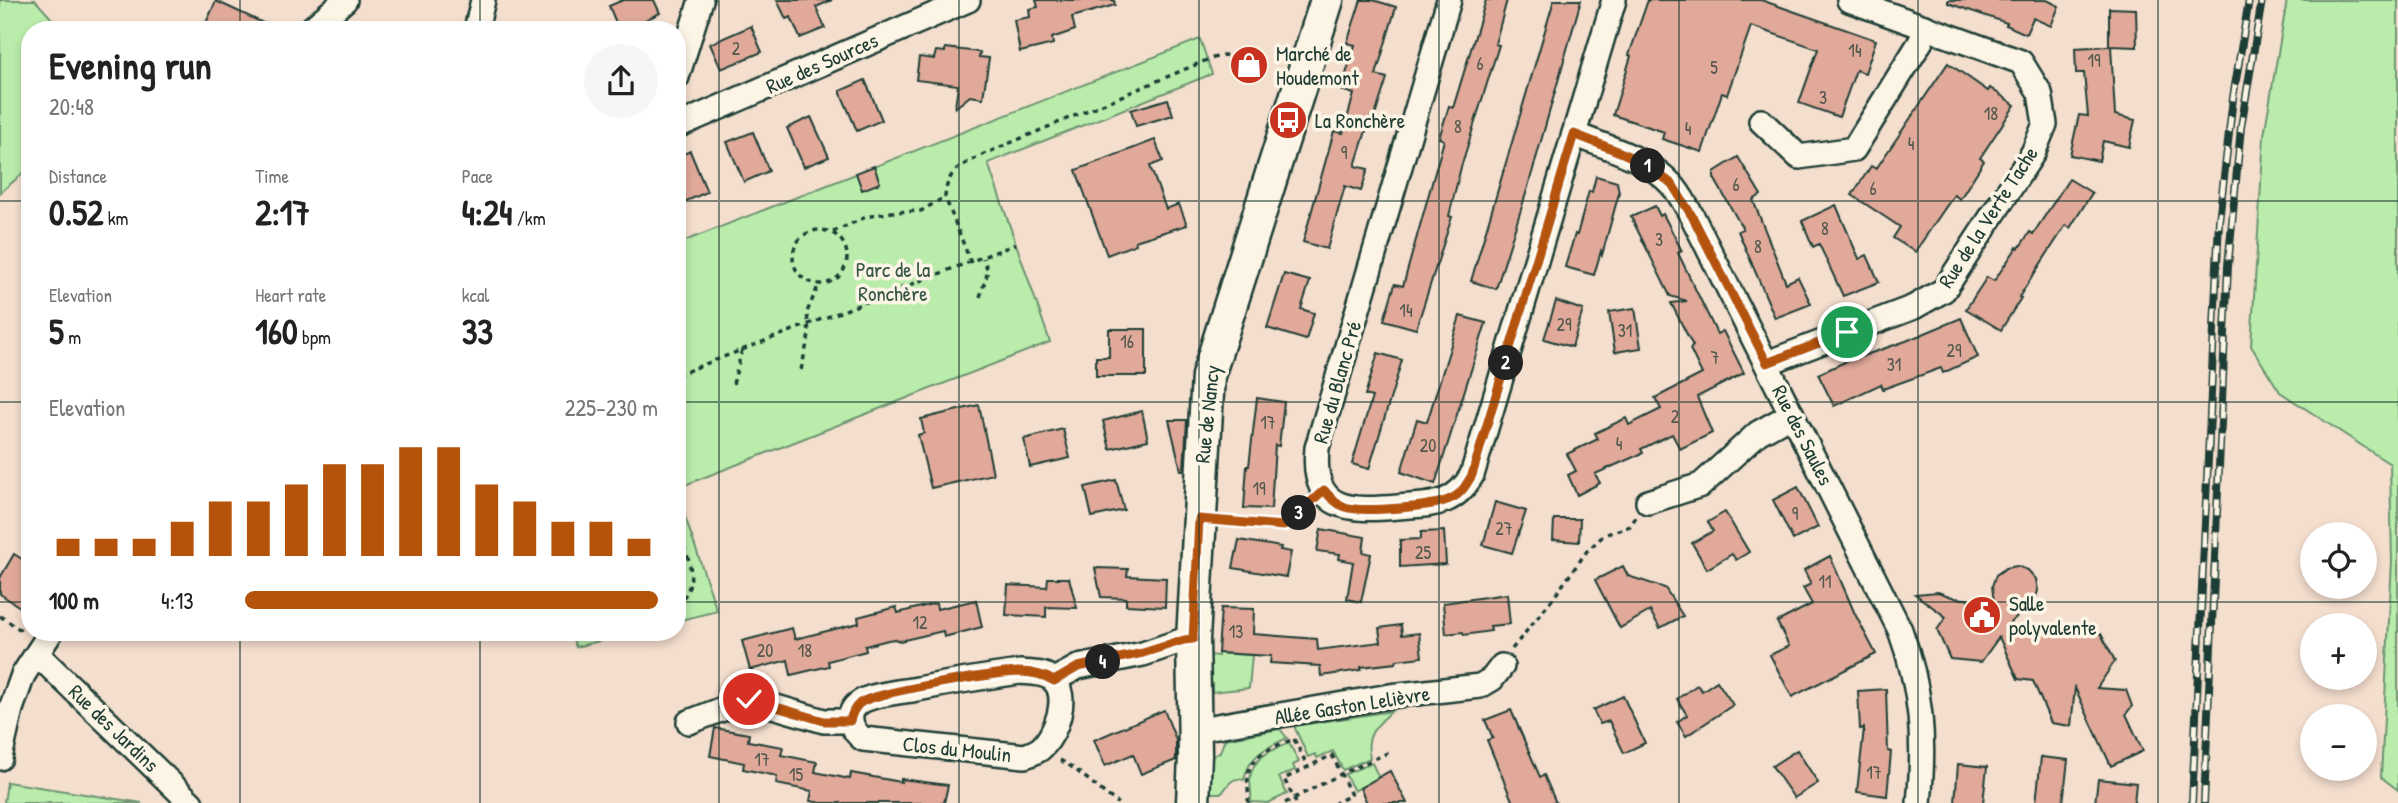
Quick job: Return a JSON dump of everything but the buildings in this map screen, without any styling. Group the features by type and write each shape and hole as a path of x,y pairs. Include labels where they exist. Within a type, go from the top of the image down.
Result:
{"street":[{"path":"320,21 345,0"},
{"path":"478,21 483,0"},
{"path":"686,48 701,0"},
{"name":"Rue des Sources","path":"686,123 968,0"},
{"name":"Rue de Nancy","path":"1193,803 1193,639 1208,376 1327,0"},
{"name":"Rue du Blanc Pré","path":"1324,490 1315,465 1317,448 1449,0"},
{"path":"1324,490 1334,502 1357,510 1436,504 1452,499 1464,490 1472,475 1614,0"},
{"name":"Rue de la Verte Tache","path":"1767,363 1914,307 1944,290 2033,153 2045,124 2040,93 2021,62 1849,0"},
{"path":"1761,121 1799,158 1854,149 1921,41 1925,27"},
{"name":"Rue des Saules","path":"1574,134 1646,164 1672,184 1692,216 1900,630 1919,696 1923,740 1919,803"},
{"path":"1648,502 1701,485 1758,433 1792,414"},
{"path":"689,722 749,699 824,721 850,721 854,709 863,701 890,694 1020,672 1044,674 1054,681 1078,667 1193,639"},
{"path":"0,758 11,709 23,675 40,641"},
{"name":"Rue des Jardins","path":"40,641 191,803"},
{"name":"Allée Gaston Lelièvre","path":"1194,730 1390,696 1480,686 1492,679 1502,666"},
{"name":"Clos du Moulin","path":"850,721 853,732 863,739 1025,756 1040,749 1051,736 1059,712 1061,692 1054,681"}],"path":[{"path":"971,263 946,197 946,187 953,171 984,154 1207,60 1223,55 1243,56"},
{"path":"832,232 866,217 892,212 922,211 946,197"},
{"path":"815,230 832,232 845,245 846,263 836,279 819,284 809,282 797,271 794,264 795,246 800,239 815,230"},
{"path":"686,372 1016,244"},
{"path":"980,297 988,271 983,258"},
{"path":"802,370 810,335 807,312 819,284"},
{"path":"733,384 742,350"},
{"path":"1199,519 1284,526 1324,490"},
{"path":"1502,666 1587,551 1604,535 1630,526 1648,502"},
{"path":"686,555 693,577 686,596"},
{"path":"0,616 21,629"},
{"path":"1248,803 1250,792 1247,778 1250,769 1258,757 1269,748 1294,739 1308,767"},
{"path":"1040,749 1072,766 1099,791 1118,803"},
{"path":"1285,803 1295,801 1341,774 1392,751"},
{"path":"1295,801 1284,779 1332,755 1351,795 1335,803"}],"green space":[{"path":"0,0 35,0 54,21 21,21 21,175 0,193"},
{"path":"2287,0 2398,0 2398,790 2381,777 2392,561 2390,464 2280,392 2251,346 2264,135"},
{"name":"Parc de la Ronchère","path":"1200,39 1212,74 988,163 1050,342 686,484 686,240"},
{"path":"686,520 717,611 686,619"},
{"path":"574,641 599,641 576,647"},
{"path":"1218,653 1252,655 1249,688 1212,692 1212,684 1208,684 1208,655 1218,656"},
{"path":"1392,711 1376,726 1370,737 1370,758 1343,770 1333,751 1317,758 1315,754 1308,757 1294,726"},
{"path":"1280,729 1287,738 1254,758 1244,780 1234,780 1222,793 1207,793 1209,758 1220,752 1225,739"},
{"path":"1289,743 1299,762 1293,765 1295,770 1279,777 1287,794 1268,803 1251,802 1250,779 1254,766 1269,752"},
{"path":"1372,763 1379,778 1354,791 1345,774"},
{"path":"7,782 142,803 4,803"}],"railway":[{"path":"2192,803 2219,221 2233,98 2249,0"},
{"path":"2204,803 2228,266 2241,127 2262,0"}],"place":[{"name":"Marché de Houdemont","path":"1249,65"},
{"name":"La Ronchère","path":"1288,120"},
{"name":"Salle polyvalente","path":"1982,615"}],"route":[{"path":"749,699 824,721 850,721 854,709 863,701 890,694 1020,672 1044,674 1054,681 1078,667 1193,639 1199,519 1284,526 1324,490 1334,502 1357,510 1436,504 1452,499 1464,490 1472,475 1574,134 1646,164 1672,184 1692,216 1767,363 1847,332"}]}
